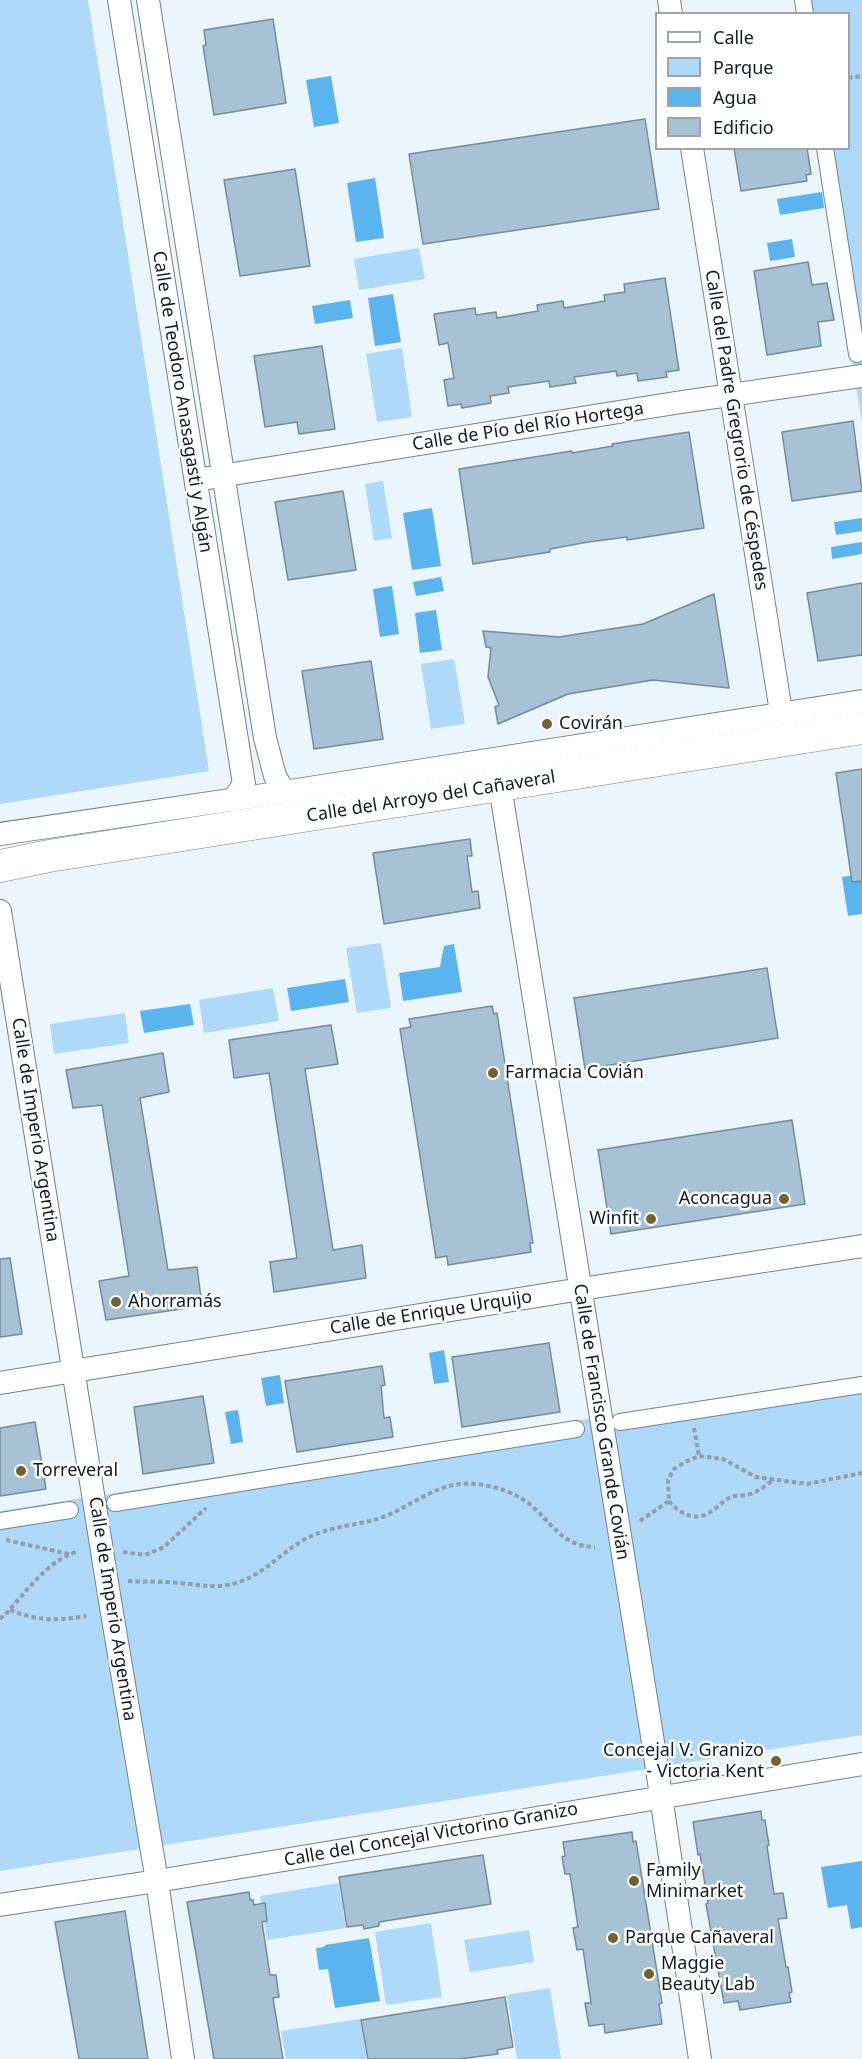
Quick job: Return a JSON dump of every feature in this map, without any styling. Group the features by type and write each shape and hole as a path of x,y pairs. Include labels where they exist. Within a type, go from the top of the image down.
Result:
{"main road":[{"name":"Calle del Arroyo del Cañaveral","path":"0,866 49,856 862,728"}],"street":[{"name":"Calle de Teodoro Anasagasti y Algán","path":"119,0 244,784 233,800"},
{"name":"Calle de Teodoro Anasagasti y Algán","path":"148,0 264,738 275,776 284,792"},
{"name":"Calle del Padre Gregrorio de Céspedes","path":"692,150 782,712"},
{"path":"825,150 857,354"},
{"name":"Calle de Pío del Río Hortega","path":"194,480 675,403 862,376"},
{"name":"Calle del Arroyo del Cañaveral","path":"0,834 233,800 862,700"},
{"name":"Calle de Francisco Grande Covián","path":"500,786 662,1796 700,2059"},
{"name":"Calle de Imperio Argentina","path":"0,911 157,1881 183,2059"},
{"name":"Calle de Enrique Urquijo","path":"0,1383 862,1246"},
{"path":"620,1422 862,1385"},
{"path":"115,1503 576,1429"},
{"path":"0,1521 70,1510"},
{"name":"Calle del Concejal Victorino Granizo","path":"0,1905 862,1764"}],"path":[{"path":"692,1412 699,1456"},
{"path":"775,1479 753,1494 733,1496 702,1516 692,1517 678,1511 669,1501 668,1480 674,1469 699,1456 723,1459 756,1477 775,1479 807,1484 862,1473"},
{"path":"126,1581 212,1587 234,1584 272,1565 296,1545 314,1535 380,1518 433,1492 458,1484 482,1484 507,1491 531,1506 557,1534 584,1547 595,1547"},
{"path":"122,1552 145,1555 164,1547 194,1520 226,1485"},
{"path":"636,1524 669,1501"},
{"path":"0,1539 70,1554"},
{"path":"0,1619 34,1582 70,1554 76,1552"},
{"path":"10,1610 29,1618 46,1620 86,1616"}],"green space":[{"path":"0,0 88,0 209,771 0,804"},
{"path":"797,0 862,0 862,424 819,150 850,150 850,12 799,12"},
{"path":"419,248 425,279 359,290 354,259"},
{"path":"402,348 412,417 377,422 366,354"},
{"path":"383,481 392,538 374,541 365,484"},
{"path":"454,659 465,724 431,729 421,664"},
{"path":"381,943 391,1008 357,1013 346,948"},
{"path":"273,988 279,1021 204,1033 199,1000"},
{"path":"125,1013 129,1043 54,1054 50,1024"},
{"path":"862,1376 862,1735 0,1871 0,1511"},
{"path":"339,1883 346,1928 267,1940 260,1896"},
{"path":"431,1923 442,1997 386,2005 375,1932"},
{"path":"529,1930 534,1962 470,1972 464,1940"},
{"path":"550,1988 561,2059 517,2059 507,1995"},
{"path":"360,2019 367,2059 286,2059 281,2031"}],"water":[{"path":"331,76 339,123 314,127 306,80"},
{"path":"375,178 384,238 356,242 347,183"},
{"path":"822,192 824,208 780,215 777,199"},
{"path":"792,239 795,257 770,261 767,243"},
{"path":"393,294 401,342 375,346 368,298"},
{"path":"350,300 353,318 315,324 312,306"},
{"path":"432,508 441,566 412,570 403,513"},
{"path":"862,518 862,531 836,535 834,522"},
{"path":"862,542 862,554 832,559 831,547"},
{"path":"441,577 444,591 416,596 413,582"},
{"path":"392,586 399,634 380,637 373,589"},
{"path":"436,610 442,650 420,653 415,613"},
{"path":"862,874 862,914 848,916 842,877"},
{"path":"454,944 462,992 403,1001 399,973 440,967 444,946"},
{"path":"345,979 349,1002 291,1011 287,988"},
{"path":"190,1004 194,1025 144,1033 140,1011"},
{"path":"444,1350 449,1382 434,1384 429,1353"},
{"path":"280,1375 284,1403 266,1406 261,1378"},
{"path":"238,1410 243,1442 231,1444 225,1412"},
{"path":"862,1861 862,1927 851,1929 847,1905 828,1908 821,1867"},
{"path":"369,1938 380,2001 335,2008 328,1969 319,1970 316,1948"}],"building":[{"path":"273,19 286,103 214,115 203,46 206,45 204,30"},
{"path":"645,119 659,209 423,244 409,154"},
{"path":"734,150 807,150 811,174 806,175 807,181 741,191"},
{"path":"295,169 310,266 240,276 224,180"},
{"path":"808,262 812,285 827,283 834,320 818,322 821,346 767,355 754,271"},
{"path":"665,278 679,370 666,372 667,377 638,381 637,373 617,376 616,371 574,377 576,383 550,387 549,381 508,387 509,393 490,396 491,403 462,408 461,404 448,406 444,380 454,378 448,343 439,345 434,314 475,308 476,315 496,312 497,318 538,311 537,305 563,301 564,308 605,301 604,295 625,292 624,284"},
{"path":"322,346 335,429 299,434 297,422 265,427 254,356"},
{"path":"853,421 862,491 792,501 782,432"},
{"path":"689,432 704,528 627,540 627,537 588,542 550,549 550,552 473,564 459,469 572,451 572,453"},
{"path":"343,491 356,570 288,580 275,502"},
{"path":"862,583 862,655 818,661 807,593"},
{"path":"714,594 729,688 653,680 568,694 498,724 495,707 499,705 488,677 491,648 486,647 483,631 559,637 643,624"},
{"path":"371,661 383,739 314,749 302,671"},
{"path":"862,769 862,881 852,882 836,773"},
{"path":"470,839 472,856 467,856 472,892 478,891 480,908 384,924 373,853"},
{"path":"767,968 778,1038 585,1069 574,998"},
{"path":"492,1006 494,1014 497,1013 533,1243 530,1243 531,1252 448,1265 447,1256 436,1258 400,1029 411,1027 409,1019"},
{"path":"331,1025 338,1064 305,1069 333,1250 362,1245 366,1278 274,1292 270,1262 297,1258 269,1073 234,1078 229,1040"},
{"path":"163,1053 169,1092 140,1098 168,1270 197,1267 202,1306 106,1320 99,1281 129,1276 102,1105 73,1108 66,1070"},
{"path":"792,1120 805,1204 611,1234 598,1150"},
{"path":"10,1258 22,1334 0,1337 0,1259"},
{"path":"549,1343 560,1412 462,1427 452,1357"},
{"path":"382,1366 385,1385 381,1386 384,1418 390,1417 393,1437 297,1452 285,1381"},
{"path":"203,1396 214,1463 143,1474 134,1407"},
{"name":"Torreveral","path":"35,1422 46,1489 0,1496 0,1428"},
{"path":"761,1811 762,1820 765,1820 769,1845 767,1846 774,1894 783,1893 787,1918 778,1919 792,1992 789,1993 791,2002 740,2010 738,2001 724,2003 693,1822"},
{"name":"Parque Cañaveral","path":"632,1832 633,1842 636,1841 662,2003 659,2004 662,2024 605,2033 604,2024 589,2026 585,2003 591,2003 583,1949 577,1950 573,1928 578,1927 570,1874 565,1874 562,1857 565,1856 563,1842"},
{"path":"483,1855 491,1904 379,1922 379,1926 364,1929 363,1925 347,1927 339,1877"},
{"path":"249,1892 250,1900 253,1900 254,1905 265,1903 267,1921 262,1922 270,1975 276,1975 279,1997 273,1998 283,2059 214,2059 187,1902"},
{"path":"125,1911 148,2059 79,2059 55,1922"},
{"path":"505,1997 513,2047 497,2050 498,2054 459,2059 368,2059 361,2020"}],"place":[{"name":"Covirán","path":"547,724"},
{"name":"Farmacia Covián","path":"493,1073"},
{"name":"Aconcagua","path":"784,1199"},
{"name":"Winfit","path":"651,1219"},
{"name":"Ahorramás","path":"116,1302"},
{"name":"Torreveral","path":"21,1471"},
{"name":"Concejal V. Granizo - Victoria Kent","path":"776,1761"},
{"name":"Family Minimarket","path":"634,1881"},
{"name":"Parque Cañaveral","path":"613,1938"},
{"name":"Maggie Beauty Lab","path":"649,1974"}]}
